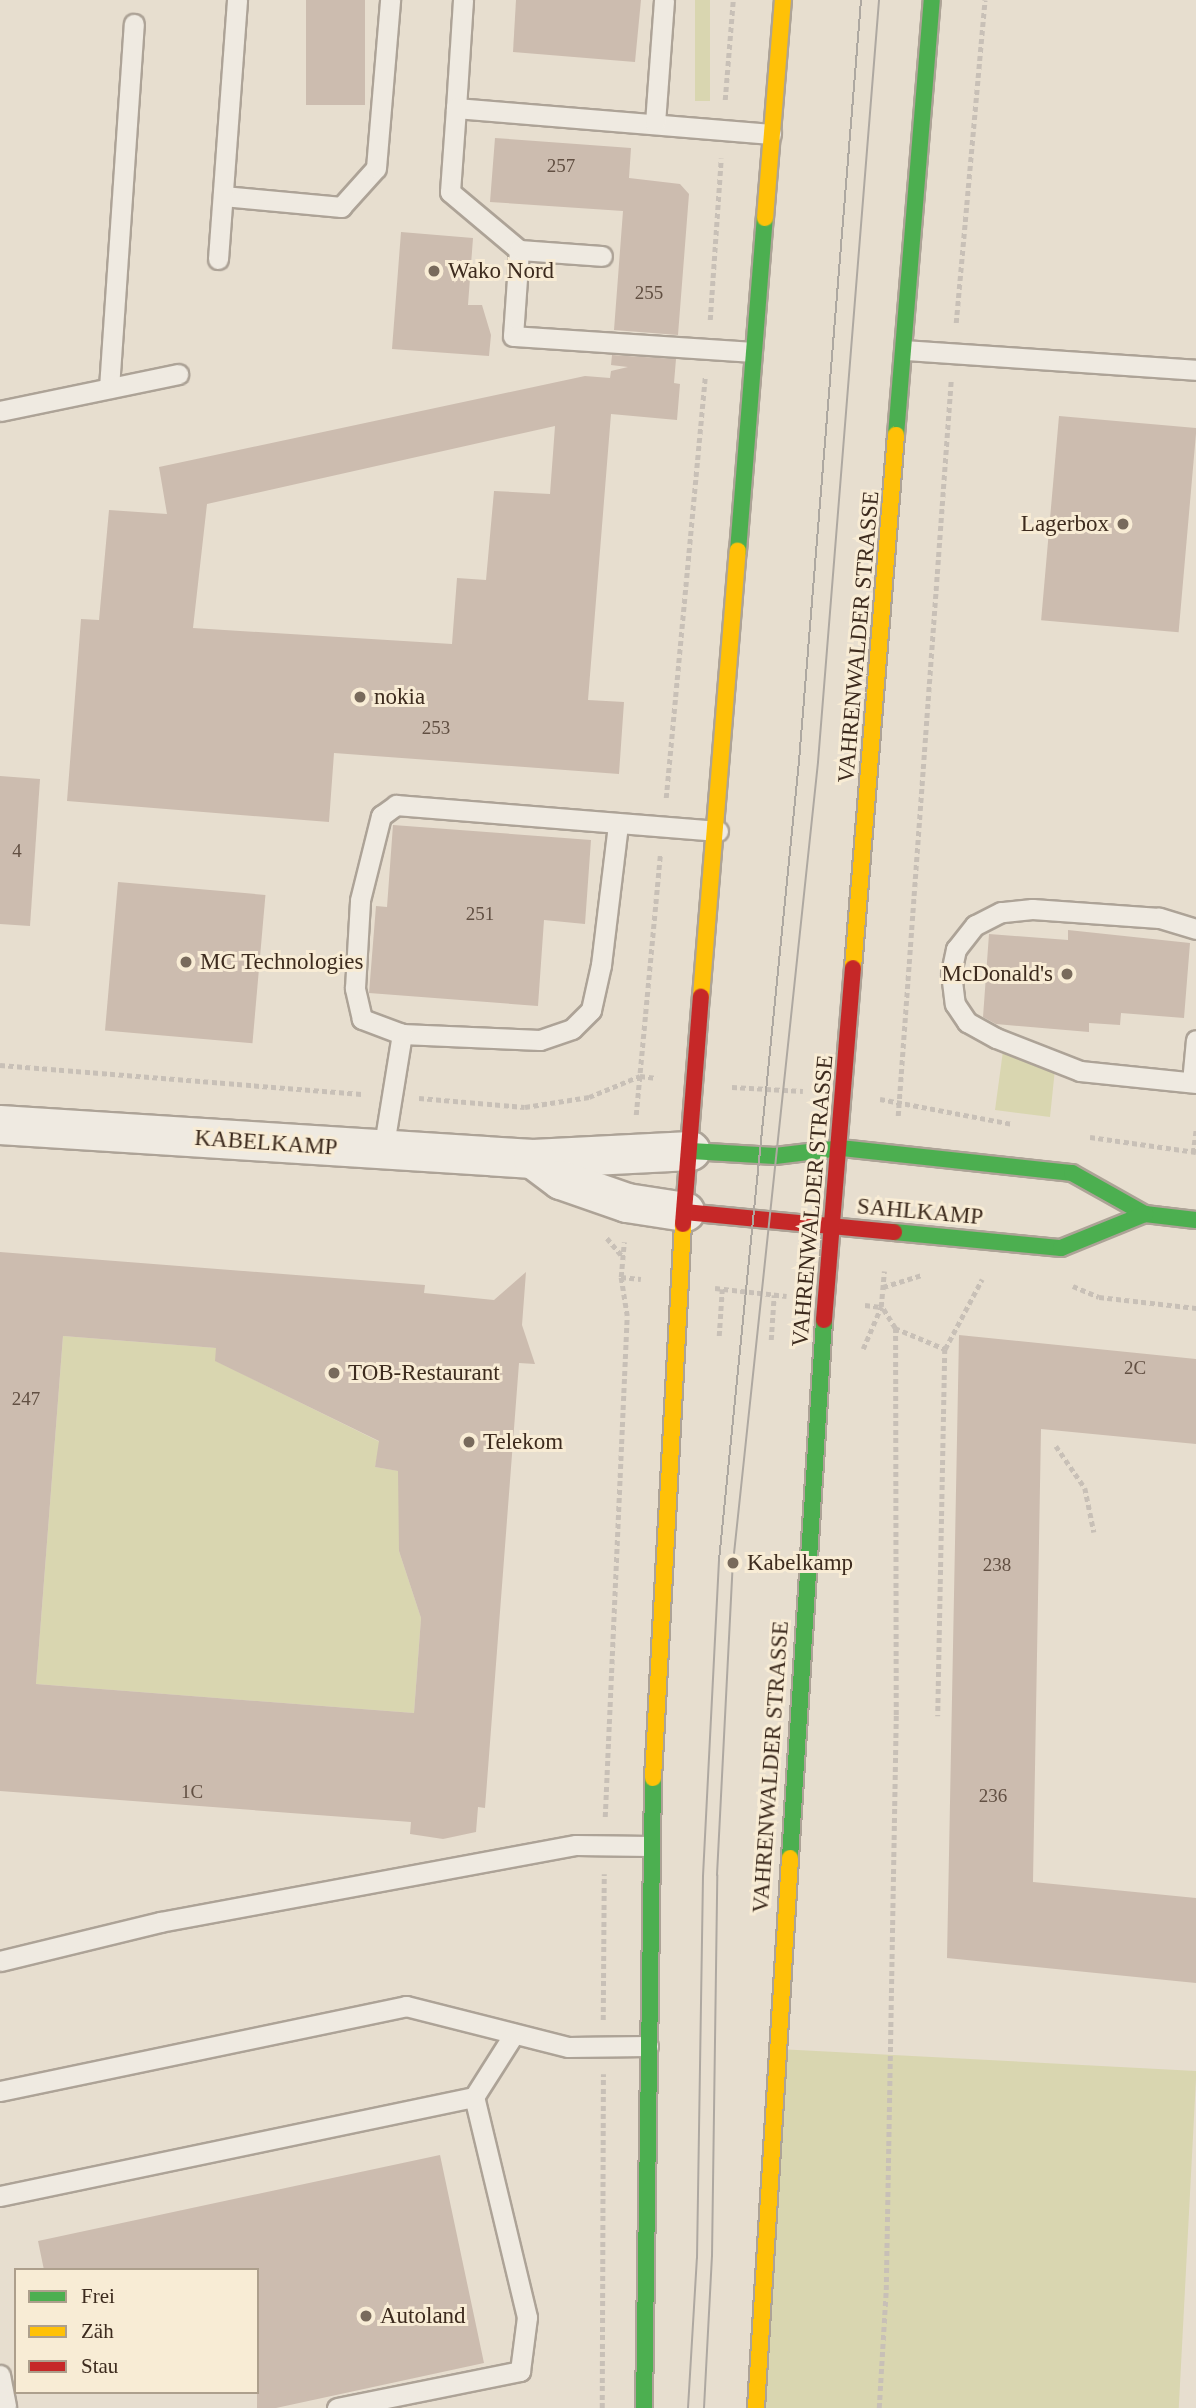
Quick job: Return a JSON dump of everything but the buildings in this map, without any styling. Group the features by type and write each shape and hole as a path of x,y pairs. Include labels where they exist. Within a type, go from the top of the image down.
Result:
{"main road":[{"path":"644,2408 650,1846 678,1284 718,831 751,352 783,0"},
{"name":"VAHRENWALDER STRASSE","path":"756,2408 793,1762 826,1300 846,1088 932,0"},
{"name":"SAHLKAMP","path":"691,1151 775,1156 841,1148 1073,1173 1145,1214 1196,1220"},
{"name":"SAHLKAMP","path":"685,1212 1061,1248 1145,1214"}],"street":[{"name":"KABELKAMP","path":"0,1125 383,1152 533,1159 691,1151"},
{"path":"533,1159 561,1180 627,1203 685,1212"}],"lane":[{"path":"218,259 237,0"},
{"path":"223,196 341,208 376,168 390,0"},
{"path":"463,0 450,191 519,250 602,256"},
{"path":"655,123 664,0"},
{"path":"109,388 134,24"},
{"path":"456,108 771,134"},
{"path":"519,250 513,336 751,352"},
{"path":"905,350 1196,370"},
{"path":"0,411 178,374"},
{"path":"618,825 594,999 591,1010 572,1029 540,1040 402,1034 362,1019 355,988 360,900 381,816 396,805 618,825 663,830 718,831"},
{"path":"1196,929 1159,918 1032,909 1001,912 975,925 956,949 951,973 955,1004 967,1022 996,1038 1080,1070 1194,1083 1196,1040"},
{"path":"383,1152 402,1034"},
{"path":"0,1961 160,1922 576,1845 650,1846"},
{"path":"0,2091 406,2006 568,2048 648,2046"},
{"path":"0,2196 474,2097 514,2034"},
{"path":"337,2408 520,2371 527,2317 474,2097"},
{"path":"0,2375 5,2405"}],"path":[{"path":"633,1153 708,349 733,0"},
{"path":"0,1065 525,1107 589,1097 640,1076 782,1093 846,1088 899,1106 953,353 985,0"},
{"path":"1193,1153 1196,1129"},
{"path":"627,1203 621,1277 881,1307 895,1328 945,1349"},
{"path":"938,1716 945,1349 983,1277"},
{"path":"719,1336 722,1289"},
{"path":"771,1339 774,1295"},
{"path":"879,2408 886,2290 895,1728 895,1328"},
{"path":"1056,1446 1084,1488 1094,1532"}],"shaded area":[{"path":"695,0 710,0 710,101 695,101"},
{"path":"1003,1051 1055,1069 1050,1117 995,1110"},
{"path":"63,1336 216,1348 216,1361 380,1442 375,1467 399,1471 399,1551 421,1618 414,1713 36,1684"},
{"path":"778,2049 1196,2071 1179,2408 759,2408"}],"tram line":[{"path":"688,2408 697,2258 703,1876 719,1560 799,761 861,0"},
{"path":"704,2408 712,2256 717,1875 733,1563 818,762 879,0"}],"traffic: fast":[{"path":"896,435 932,0"},
{"path":"738,551 765,218"},
{"path":"691,1151 775,1156 841,1148 1072,1173 1145,1214 1196,1220"},
{"path":"894,1232 1061,1248 1145,1214"},
{"path":"790,1858 824,1320"},
{"path":"644,2408 653,1778"}],"traffic: slow":[{"path":"765,218 783,0"},
{"path":"853,968 896,435"},
{"path":"701,997 738,551"},
{"path":"653,1778 683,1224"},
{"path":"756,2408 790,1858"}],"traffic: jam":[{"path":"824,1320 853,968"},
{"path":"683,1224 701,997"},
{"path":"685,1212 894,1232"}],"place":[{"name":"Wako Nord","path":"434,271"},
{"name":"Lagerbox","path":"1123,524"},
{"name":"nokia","path":"360,697"},
{"name":"MC Technologies","path":"186,962"},
{"name":"McDonald's","path":"1067,974"},
{"name":"TOB-Restaurant","path":"334,1373"},
{"name":"Telekom","path":"469,1442"},
{"name":"Kabelkamp","path":"733,1563"},
{"name":"Autoland","path":"366,2316"}]}
